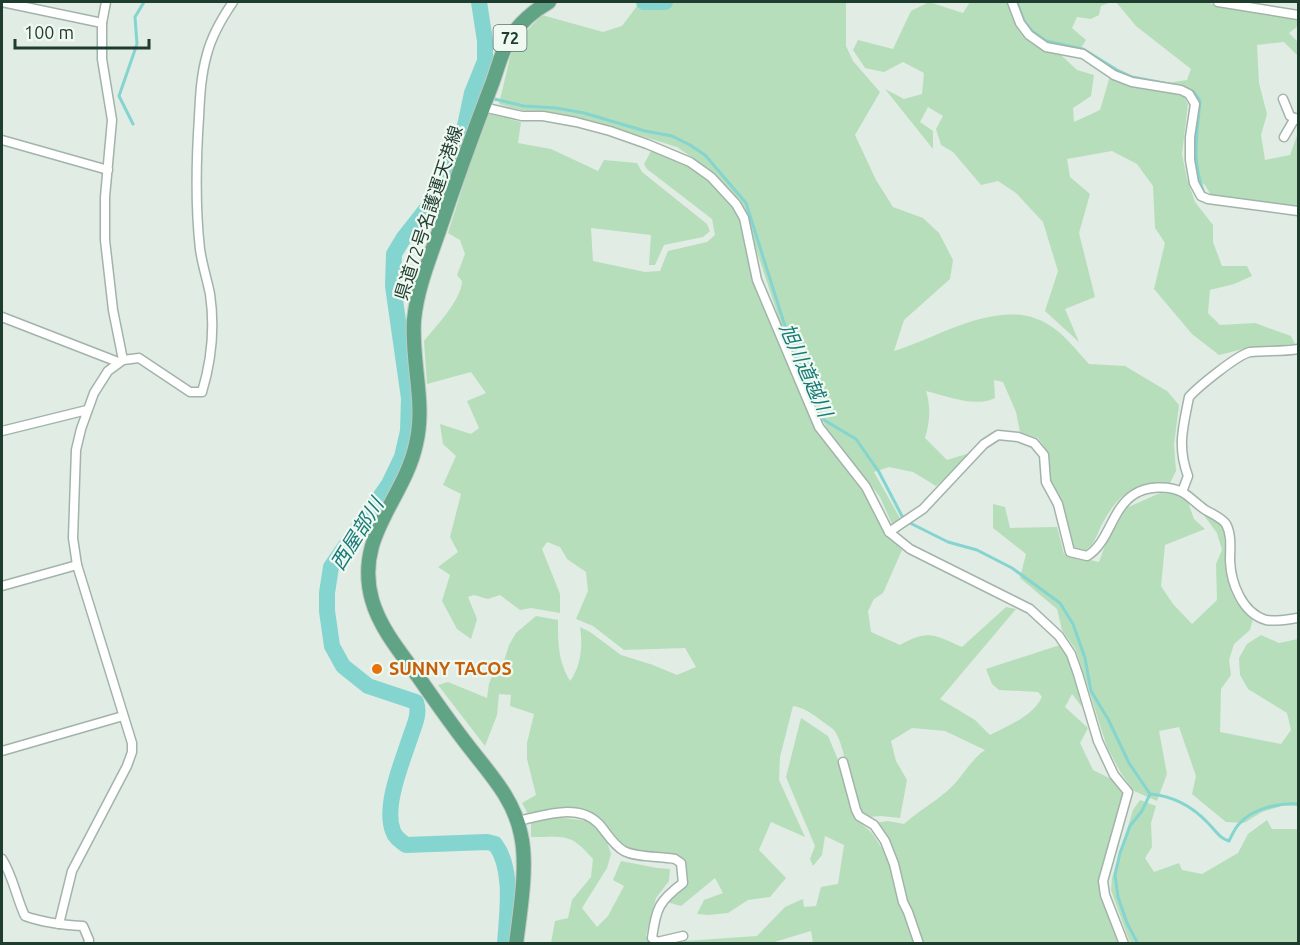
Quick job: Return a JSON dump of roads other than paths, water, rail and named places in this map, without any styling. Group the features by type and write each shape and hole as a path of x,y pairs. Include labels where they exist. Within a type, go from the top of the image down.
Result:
{"main road":[{"name":"県道72号名護運天港線","path":"516,944 523,850 518,820 499,785 386,630 372,600 369,580 373,542 381,520 405,476 417,442 420,407 414,321 418,293 506,45 532,13 549,2"}],"street":[{"path":"2,2 102,23"},
{"path":"106,2 102,23 102,60 112,120 105,197 105,240 121,361"},
{"path":"59,924 72,871 127,766 132,752 132,743 77,565 73,538 76,450 94,393 108,370 121,361 139,358 190,392 202,392 213,345 213,321 210,293 201,253 196,202 201,86 206,55 212,38 233,2"},
{"path":"1012,2 1020,24 1029,35 1046,47 1083,54 1114,75 1132,82 1181,90 1189,94 1195,104 1190,137 1190,160 1194,183 1201,196 1208,199 1299,211"},
{"path":"1218,2 1299,15"},
{"path":"486,99 522,116 543,116 610,131 690,162 711,177 736,204 744,218 757,280 819,427 866,487 889,532 910,549 1030,609 1059,636 1071,654 1098,741 1114,775 1128,792 1103,881 1105,896 1124,944"},
{"path":"1283,99 1290,116 1297,119 1284,136"},
{"path":"2,140 108,170"},
{"path":"2,317 121,361"},
{"path":"1182,492 1188,476 1181,448 1189,398 1235,359 1250,352 1281,352 1299,349"},
{"path":"2,431 87,410"},
{"path":"889,532 923,509 984,444 998,435 1018,437 1035,443 1044,455 1046,482 1058,504 1070,552 1087,556 1096,550 1111,522 1134,494 1159,487 1182,492 1225,523 1229,535 1232,576 1246,606 1268,620 1299,618"},
{"path":"2,586 77,565"},
{"path":"2,751 123,716"},
{"path":"843,762 859,816 874,825 888,849 903,902 919,944"},
{"path":"518,820 563,812 577,813 593,818 617,847 627,853 668,858 681,863 684,872 683,883 663,899 654,923 652,938 657,942 683,936"},
{"path":"2,859 16,890 17,901 25,916 59,924 82,926 89,940 88,944"}],"waterway":[{"path":"133,124 119,96 137,44 135,17 144,2"},
{"name":"西屋部川","path":"479,2 485,41 485,61 472,93 465,126 450,173 443,188 394,254 393,286 409,398 408,431 402,457 389,484 331,567 327,611 332,646 343,666 368,686 416,702 416,718 392,796 390,809 394,833 406,845 487,842 495,844 501,854 507,879 508,906 505,944"},
{"name":"西屋部川","path":"644,2 665,2"},
{"path":"1017,2 1024,21 1032,31 1046,41 1083,49 1132,77 1169,84"},
{"path":"1189,90 1194,92 1200,101 1196,159 1204,193"},
{"name":"旭川道越川","path":"472,93 483,96"},
{"name":"旭川道越川","path":"490,98 524,106 584,113 645,131 672,136 705,155 746,203 784,323 824,420 856,439 879,472 902,516 910,523 948,542 977,550 1012,568 1060,603 1073,624 1085,658 1091,691 1108,719 1129,763 1150,794 1142,811 1130,826 1115,875 1118,897 1127,923 1138,944"},
{"path":"1150,794 1167,797 1189,807 1220,836 1229,841 1238,826 1251,814 1282,804 1298,804"}],"place":[{"name":"SUNNY TACOS","path":"377,669"}]}
